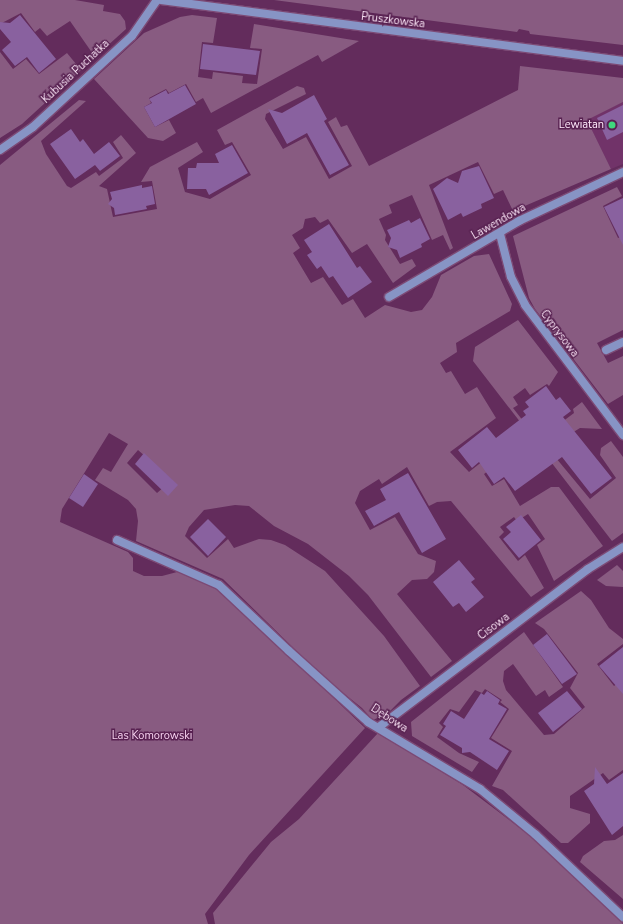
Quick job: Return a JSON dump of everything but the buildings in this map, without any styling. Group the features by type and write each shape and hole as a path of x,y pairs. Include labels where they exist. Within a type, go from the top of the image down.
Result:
{"street":[{"name":"Kubusia Puchatka","path":"0,150 33,127 132,36 157,0"},
{"name":"Pruszkowska","path":"161,0 623,61"},
{"name":"Lawendowa","path":"389,297 547,207 623,172"},
{"name":"Cyprysowa","path":"500,234 511,277 524,305 623,435"},
{"path":"606,350 623,342"},
{"name":"Dębowa","path":"117,540 219,584 368,722 379,727 480,789 536,835 623,916"},
{"name":"Cisowa","path":"379,727 588,569 623,547"}],"shaded area":[{"path":"623,102 623,164 611,169 586,119"}],"green space":[{"path":"0,0 75,0 104,5 103,11 120,14 125,21 126,29 95,57 70,21 47,36 40,28 35,32 21,13 0,24"},
{"path":"274,0 623,0 623,45 530,34 529,31 519,29 517,32"},
{"path":"192,15 217,18 213,43 202,42 198,77 212,79 213,72 243,76 242,83 257,84 262,49 250,48 254,24 359,41 322,62 318,55 211,113 203,98 196,102 186,84 169,93 166,89 149,98 151,103 144,107 155,127 169,120 176,133 163,141 148,138 94,79 144,33 180,17"},
{"path":"0,52 13,69 26,59 39,74 67,53 81,70 22,124 0,138"},
{"name":"Las Komorowski","path":"520,66 623,78 623,102 587,120 611,169 513,211 503,190 494,194 478,162 429,185 453,248 450,250 443,235 432,240 412,195 389,205 392,213 379,219 386,235 385,240 400,264 412,259 416,266 393,283 367,244 352,253 328,219 320,223 315,217 305,219 303,228 292,235 300,248 293,253 311,283 323,277 342,305 353,299 365,318 385,305 411,312 422,310 432,297 441,275 474,256 489,254 512,304 510,311 456,343 457,352 440,363 446,373 451,371 465,394 477,387 496,418 450,452 469,472 512,438 507,457 484,474 492,486 504,479 520,506 551,487 559,487 603,546 554,581 537,545 545,539 528,514 517,521 514,517 500,527 504,532 499,537 518,561 525,555 544,588 531,597 451,501 437,502 429,506 407,467 382,484 379,479 360,491 355,503 370,530 395,517 418,554 436,561 434,572 427,579 412,580 397,594 452,661 431,677 368,595 349,576 308,544 274,526 249,506 235,505 204,510 189,527 185,536 207,558 228,539 234,548 259,539 271,540 285,545 325,571 384,636 420,686 401,700 388,713 373,720 362,708 322,676 223,579 136,541 138,521 136,509 128,500 95,480 103,468 111,472 128,444 109,433 62,509 60,522 128,552 133,558 133,571 144,576 162,576 177,572 188,574 214,587 230,599 365,728 249,855 205,914 208,924 0,924 0,165 79,100 86,101 41,141 46,154 67,186 71,188 96,172 99,176 123,158 113,142 121,135 136,153 99,186 107,189 113,217 157,209 152,181 141,182 150,167 197,142 203,152 178,168 185,192 210,199 251,175 232,142 225,145 217,130 297,86 304,88 306,94 266,114 265,119 283,149 306,137 329,179 352,166 328,122 336,117 341,127 347,125 369,166 518,90","holes":["138,450 172,480 157,493 127,463"]},
{"path":"617,187 622,196 603,206 618,238 623,236 623,330 597,343 608,363 623,356 623,395 608,404 535,309 529,298 513,236"},
{"path":"518,320 558,372 549,386 547,384 530,395 525,388 513,397 518,405 513,408 538,440 574,413 573,409 582,402 602,429 580,428 554,444 551,452 590,499 616,478 600,455 601,448 611,441 623,457 623,533 612,541 473,361 475,347"},
{"path":"617,565 623,571 623,587 606,586 597,580"},
{"path":"581,591 591,600 609,628 623,639 623,644 597,664 614,686 623,679 623,770 609,780 603,773 570,796 570,808 590,814 590,823 568,843 561,843 503,790 492,786 512,751 491,738 509,709 500,702 502,700 485,689 482,693 475,690 459,712 450,709 439,723 443,727 437,737 459,753 479,762 472,772 412,736 411,722 524,632 563,687 549,697 545,690 536,696 513,664 504,671 503,681 506,690 544,735 554,734 585,707 570,688 578,673 544,629 535,623"},
{"path":"378,733 463,785 533,838 607,906 623,924 215,924 213,913 271,842 299,819"},
{"path":"623,835 623,899 580,862 583,856 604,841 615,840"}],"place":[{"name":"Lewiatan","path":"612,125"}]}
